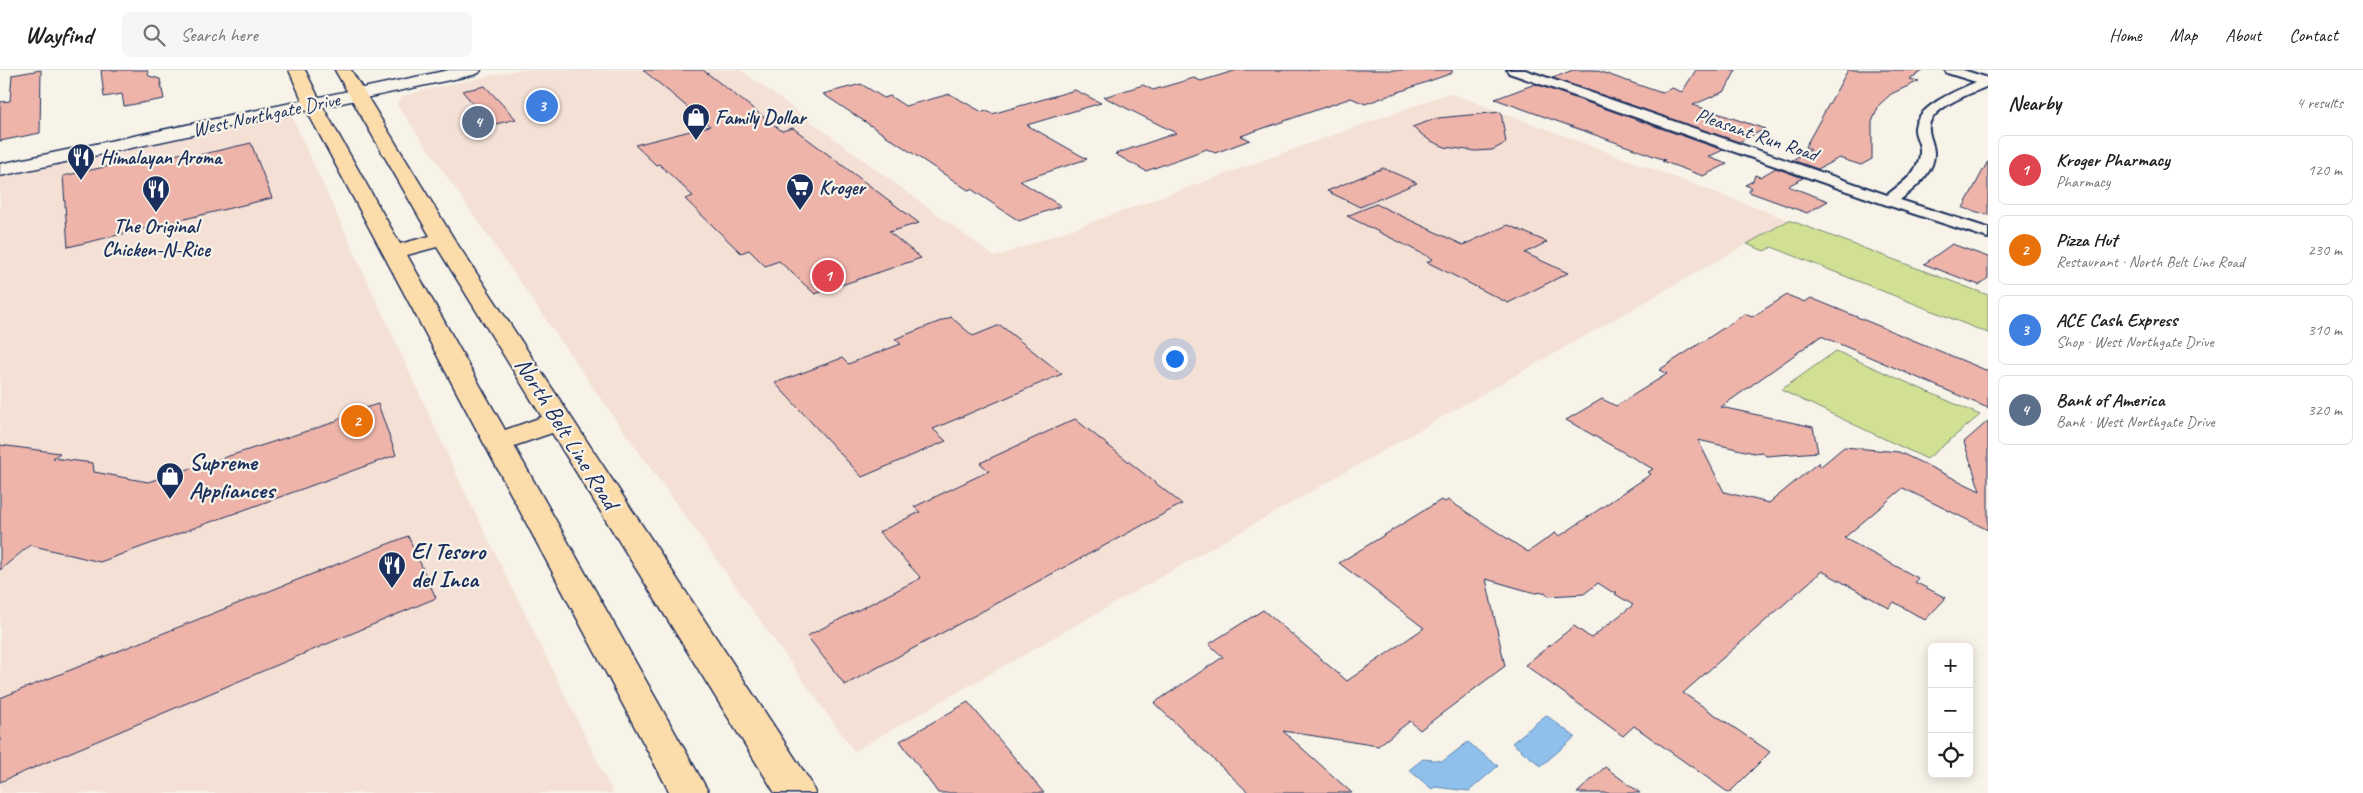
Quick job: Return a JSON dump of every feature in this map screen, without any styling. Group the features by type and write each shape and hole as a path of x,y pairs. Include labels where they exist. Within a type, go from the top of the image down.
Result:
{"main road":[{"path":"297,70 310,98 690,793"},
{"name":"West Northgate Drive","path":"0,170 310,98 350,83 418,70"},
{"name":"West Northgate Drive","path":"350,83 473,70"},
{"name":"North Belt Line Road","path":"350,83 443,240 796,793"},
{"name":"West Northgate Drive","path":"0,156 310,98"},
{"path":"394,252 443,240"},
{"path":"498,442 558,421"}],"street":[{"name":"Pleasant Run Road","path":"1513,70 1889,201 1988,233"},
{"path":"1951,70 1988,82"},
{"path":"1966,75 1984,70"},
{"path":"1889,201 1918,178 1926,165 1927,149 1922,127 1927,117 1937,108 1988,82"}],"shaded area":[{"path":"517,70 741,70 995,257 1450,93 1789,220 854,751 601,399 396,103 404,96 420,91"},
{"path":"291,115 460,482 613,793 0,793 0,178"}],"green space":[{"path":"1789,220 1988,295 1988,333 1772,247 1764,251 1747,244"},
{"path":"1836,351 1980,415 1927,459 1781,390"}],"water":[{"path":"1546,715 1575,737 1541,766 1512,743"},
{"path":"1468,742 1498,766 1469,791 1435,787 1432,789 1409,770 1423,759 1443,761"}],"building":[{"path":"41,70 40,133 0,141 0,102 10,101 12,75"},
{"path":"101,70 147,70 149,76 160,79 164,99 124,106 122,94 104,97"},
{"name":"Kroger","path":"643,70 703,70 782,131 793,128 919,223 889,232 921,258 815,294 779,261 765,266 749,250 741,253 685,199 693,196 659,164 656,165 635,145 710,126"},
{"path":"1237,70 1452,70 1452,73 1365,104 1351,98 1241,136 1250,140 1215,153 1207,149 1146,171 1115,154 1176,133 1104,97 1143,85 1153,90 1194,78 1201,81"},
{"path":"1573,70 1595,70 1662,93 1672,88 1682,92 1696,70 1736,70 1725,91 1693,105 1765,129 1739,142 1552,78"},
{"path":"1848,70 1925,70 1909,79 1919,81 1891,94 1879,105 1872,122 1872,159 1861,165 1839,158 1818,169 1792,160 1811,150 1805,147"},
{"path":"861,84 884,98 890,96 905,106 950,94 982,112 987,111 992,114 1075,90 1101,103 1027,125 1087,159 1020,181 1061,206 1019,221 971,189 968,190 823,94"},
{"path":"1535,84 1723,150 1708,157 1727,164 1703,176 1662,161 1665,160 1495,99"},
{"path":"485,86 516,119 492,125 462,91"},
{"path":"1501,112 1506,143 1492,150 1475,151 1445,147 1429,140 1412,127 1438,118"},
{"path":"251,143 272,198 68,247 63,176 188,152 190,157"},
{"path":"1988,161 1988,215 1963,208"},
{"path":"1383,168 1417,183 1360,207 1327,191"},
{"path":"1776,168 1803,178 1788,186 1828,201 1807,213 1749,192 1751,187 1745,185 1753,181 1755,175 1760,177"},
{"path":"1376,204 1463,245 1508,225 1547,242 1525,253 1568,273 1508,303 1427,262 1433,259 1347,216"},
{"path":"1952,244 1988,257 1988,278 1979,285 1924,264"},
{"path":"1787,295 1805,302 1811,298 1988,371 1988,408 1821,336 1721,407 1813,427 1818,452 1766,456 1762,452 1754,453 1698,440 1724,492 1769,503 1819,462 1820,467 1844,447 1899,452 1980,491 1964,442 1988,421 1988,530 1903,488 1844,538 1918,578 1915,582 1946,598 1925,620 1894,602 1889,608 1822,571 1683,693 1770,752 1729,793 1634,726 1623,736 1525,665 1574,626 1591,638 1633,605 1615,594 1617,592 1612,592 1598,583 1584,594 1548,596 1545,592 1535,593 1486,579 1505,666 1420,730 1410,721 1378,746 1283,731 1352,793 1249,793 1154,703 1223,657 1209,644 1263,610 1347,681 1424,628 1339,563 1441,500 1445,502 1448,500 1528,552 1555,533 1560,536 1651,474 1648,472 1653,469 1566,420 1602,399 1616,406 1667,374 1659,370 1745,314 1752,317"},
{"path":"951,317 973,336 1000,325 1062,374 933,429 946,441 862,477 775,383 842,358 848,364 901,344 895,339"},
{"path":"378,404 396,455 100,562 30,545 0,570 0,445 60,453 53,458 93,463 94,472 148,482 335,422 345,414"},
{"path":"1075,419 1182,504 845,685 807,636 921,578 879,532 920,512 914,507 989,471 980,463"},
{"path":"408,536 436,598 0,782 0,698"},
{"path":"968,702 1044,793 938,793 900,741"},
{"path":"1605,767 1640,793 1577,793"}],"place":[{"name":"ACE Cash Express","path":"542,106"},
{"name":"Bank of America","path":"478,122"},
{"name":"Family Dollar","path":"696,141"},
{"name":"Himalayan Aroma","path":"81,181"},
{"name":"Kroger","path":"800,211"},
{"name":"The Original Chicken-N-Rice","path":"156,213"},
{"name":"Kroger Pharmacy","path":"828,276"},
{"name":"Pizza Hut","path":"357,421"},
{"name":"Supreme Appliances","path":"170,500"},
{"name":"El Tesoro del Inca","path":"392,589"}]}
